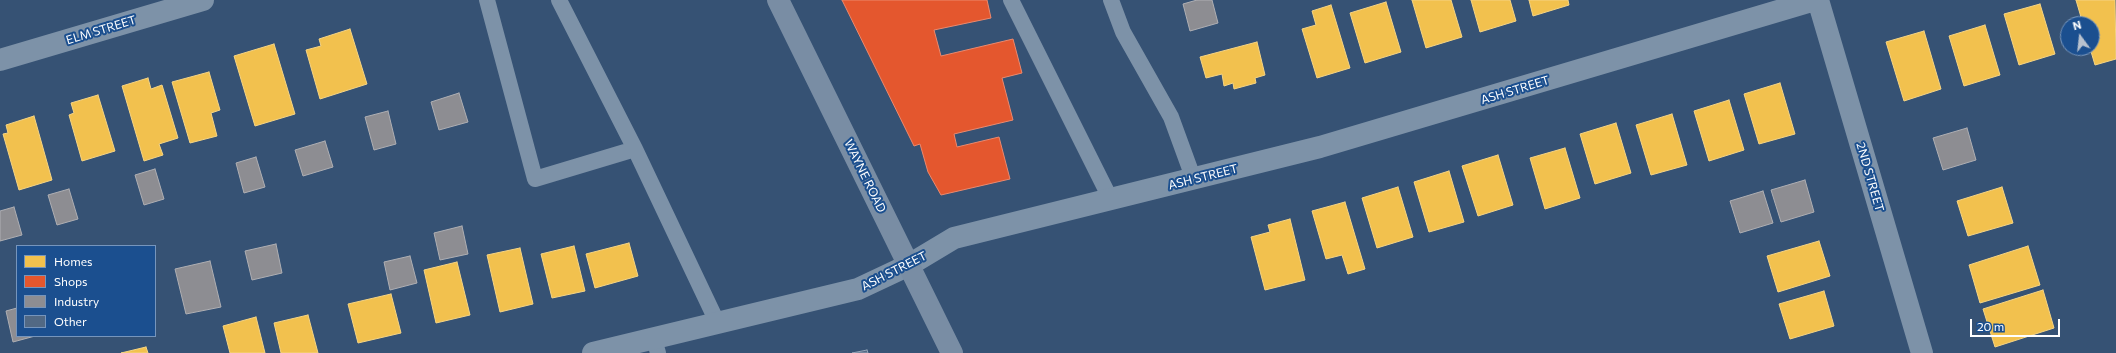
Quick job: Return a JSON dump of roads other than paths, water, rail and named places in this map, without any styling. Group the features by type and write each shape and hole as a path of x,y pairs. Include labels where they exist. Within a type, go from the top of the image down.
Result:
{"main road":[{"name":"WAYNE ROAD","path":"778,0 952,353"}],"street":[{"name":"ELM STREET","path":"0,60 203,0"},
{"name":"ASH STREET","path":"593,353 656,346 718,324 858,289 909,265 954,238 1194,180 1320,147 1815,0"},
{"name":"2ND STREET","path":"1818,0 1922,353"}],"lane":[{"path":"487,0 535,179 635,149"},
{"path":"559,0 635,149 718,324"},
{"path":"1011,0 1111,200"},
{"path":"1111,0 1123,32 1171,117 1194,180"}]}
